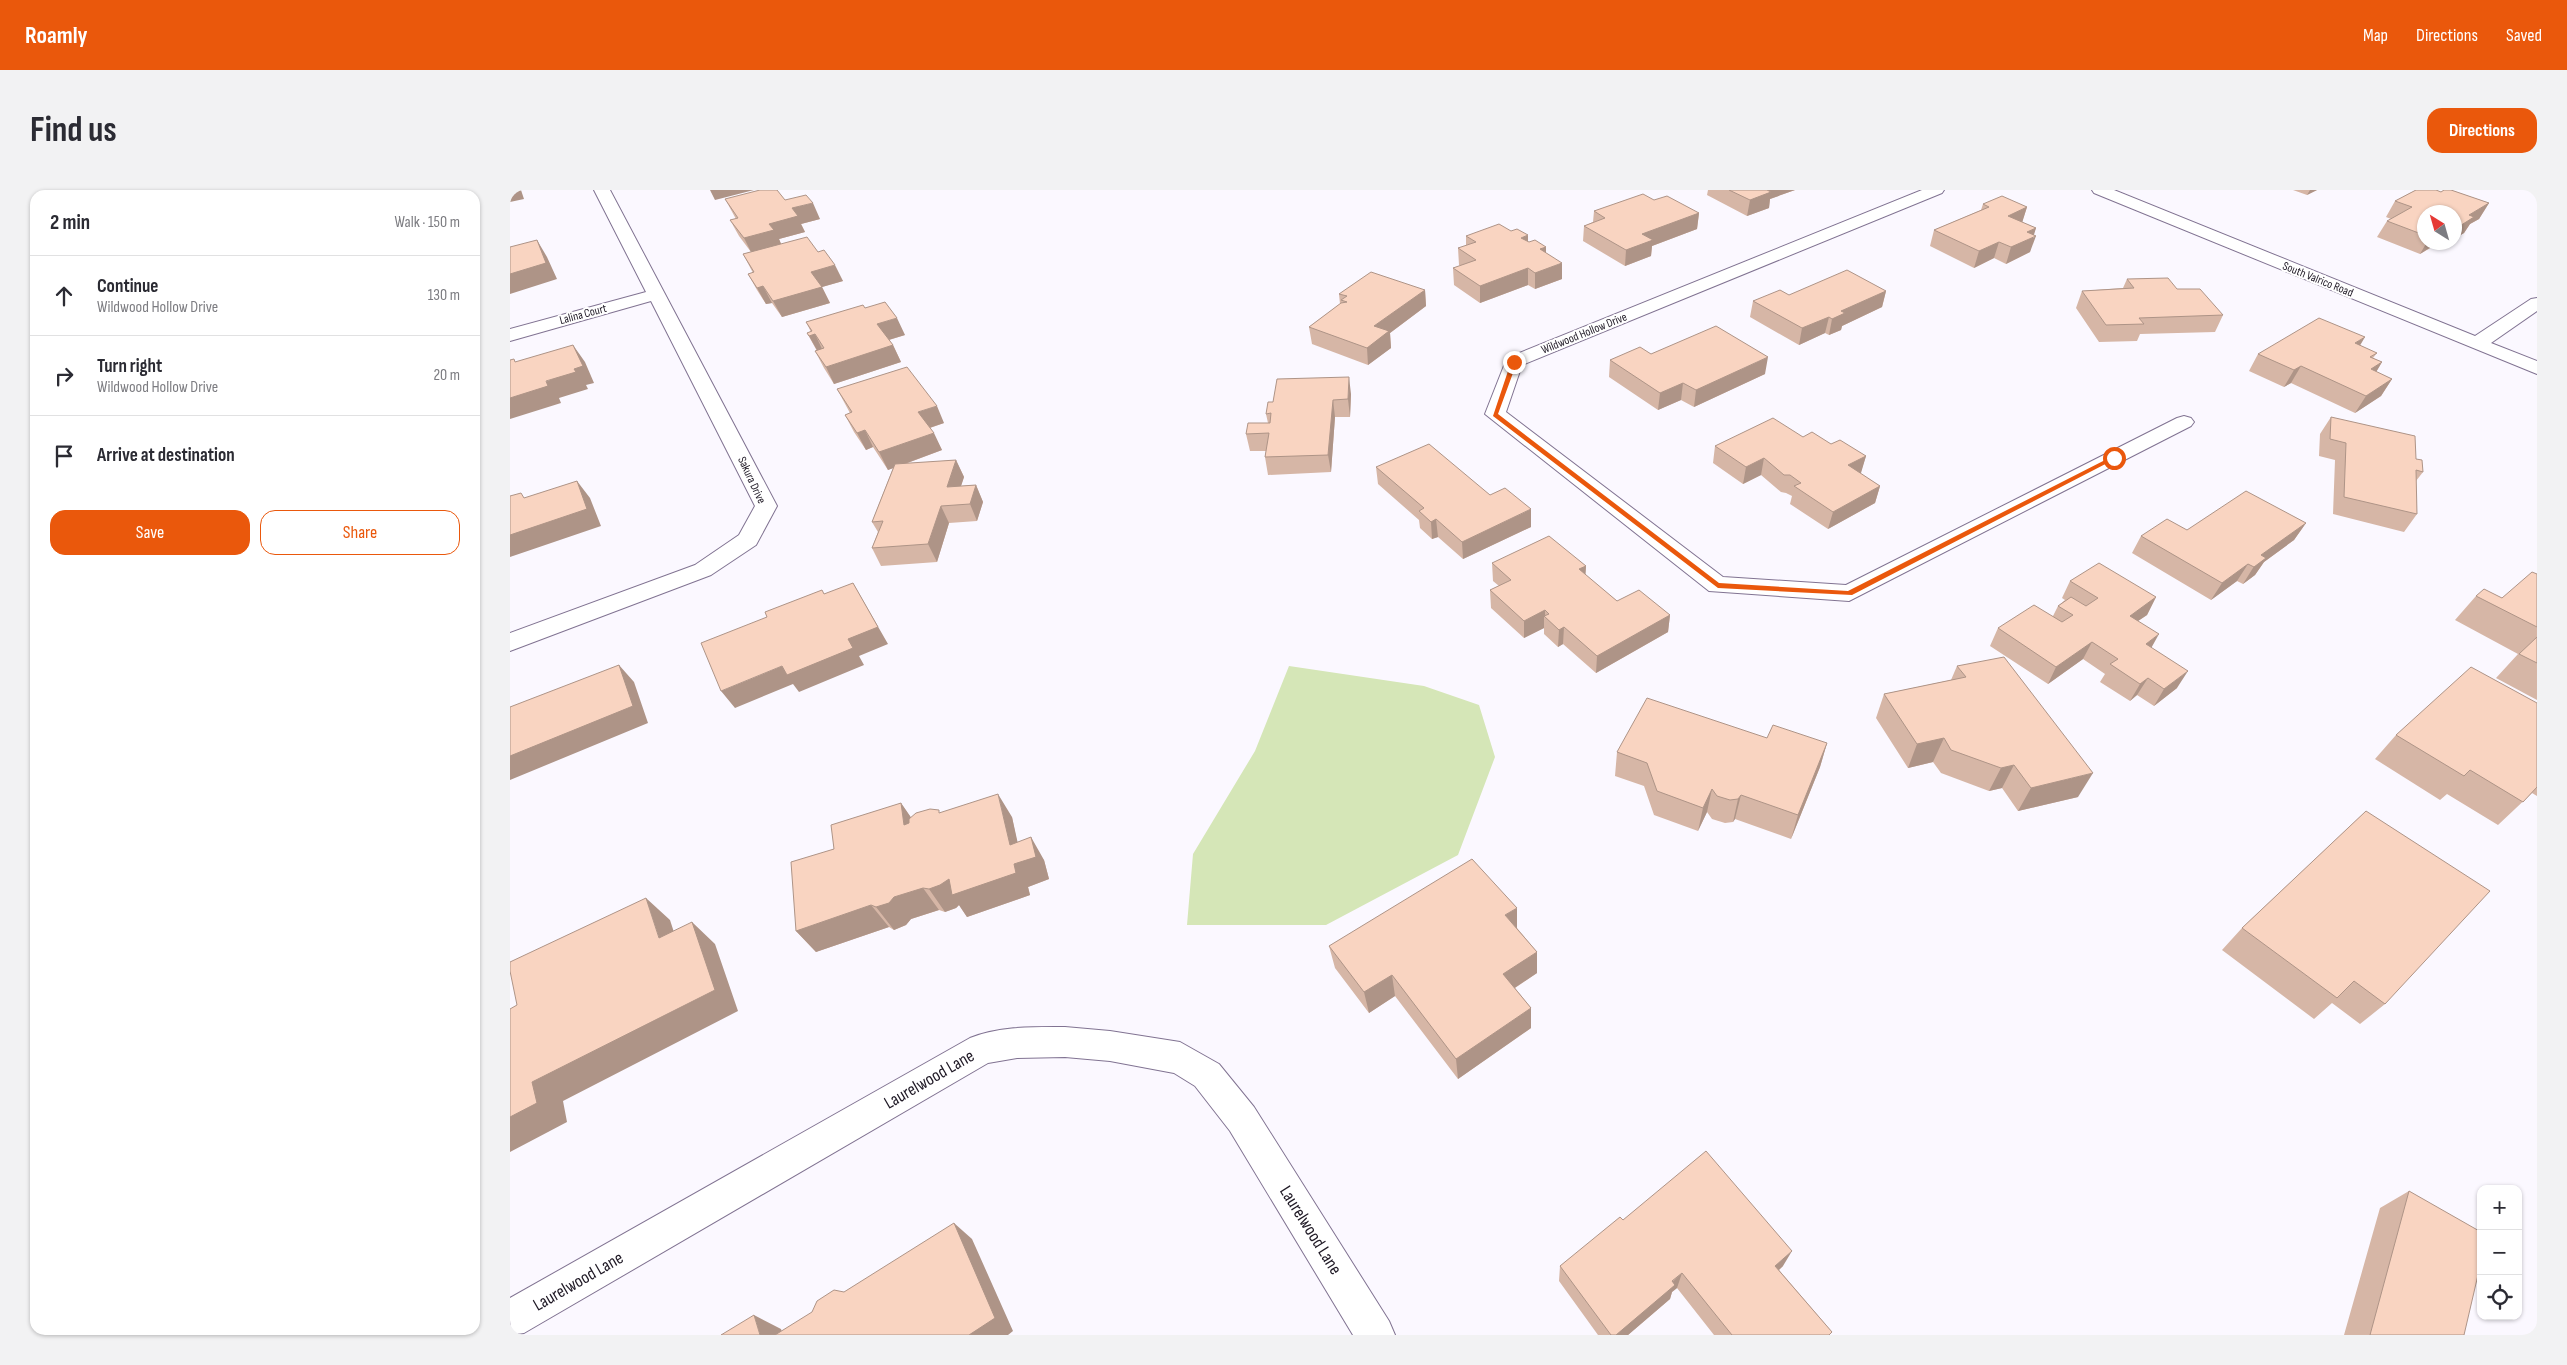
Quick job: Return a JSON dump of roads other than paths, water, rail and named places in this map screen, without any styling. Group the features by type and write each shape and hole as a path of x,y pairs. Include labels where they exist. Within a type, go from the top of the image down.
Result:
{"street":[{"name":"Sakura Drive","path":"510,642 703,570 748,540 766,506 602,190"},
{"name":"Wildwood Hollow Drive","path":"1936,190 1514,362 1495,414 1718,585 1849,593 2184,422"},
{"name":"South Valrico Road","path":"2100,190 2537,368"},
{"name":"Lalina Court","path":"510,335 657,294"},
{"path":"2478,343 2537,303"},
{"name":"Laurelwood Lane","path":"510,1320 982,1049 1017,1043 1065,1042 1141,1050 1180,1058 1207,1075 1242,1119 1375,1335"}]}
